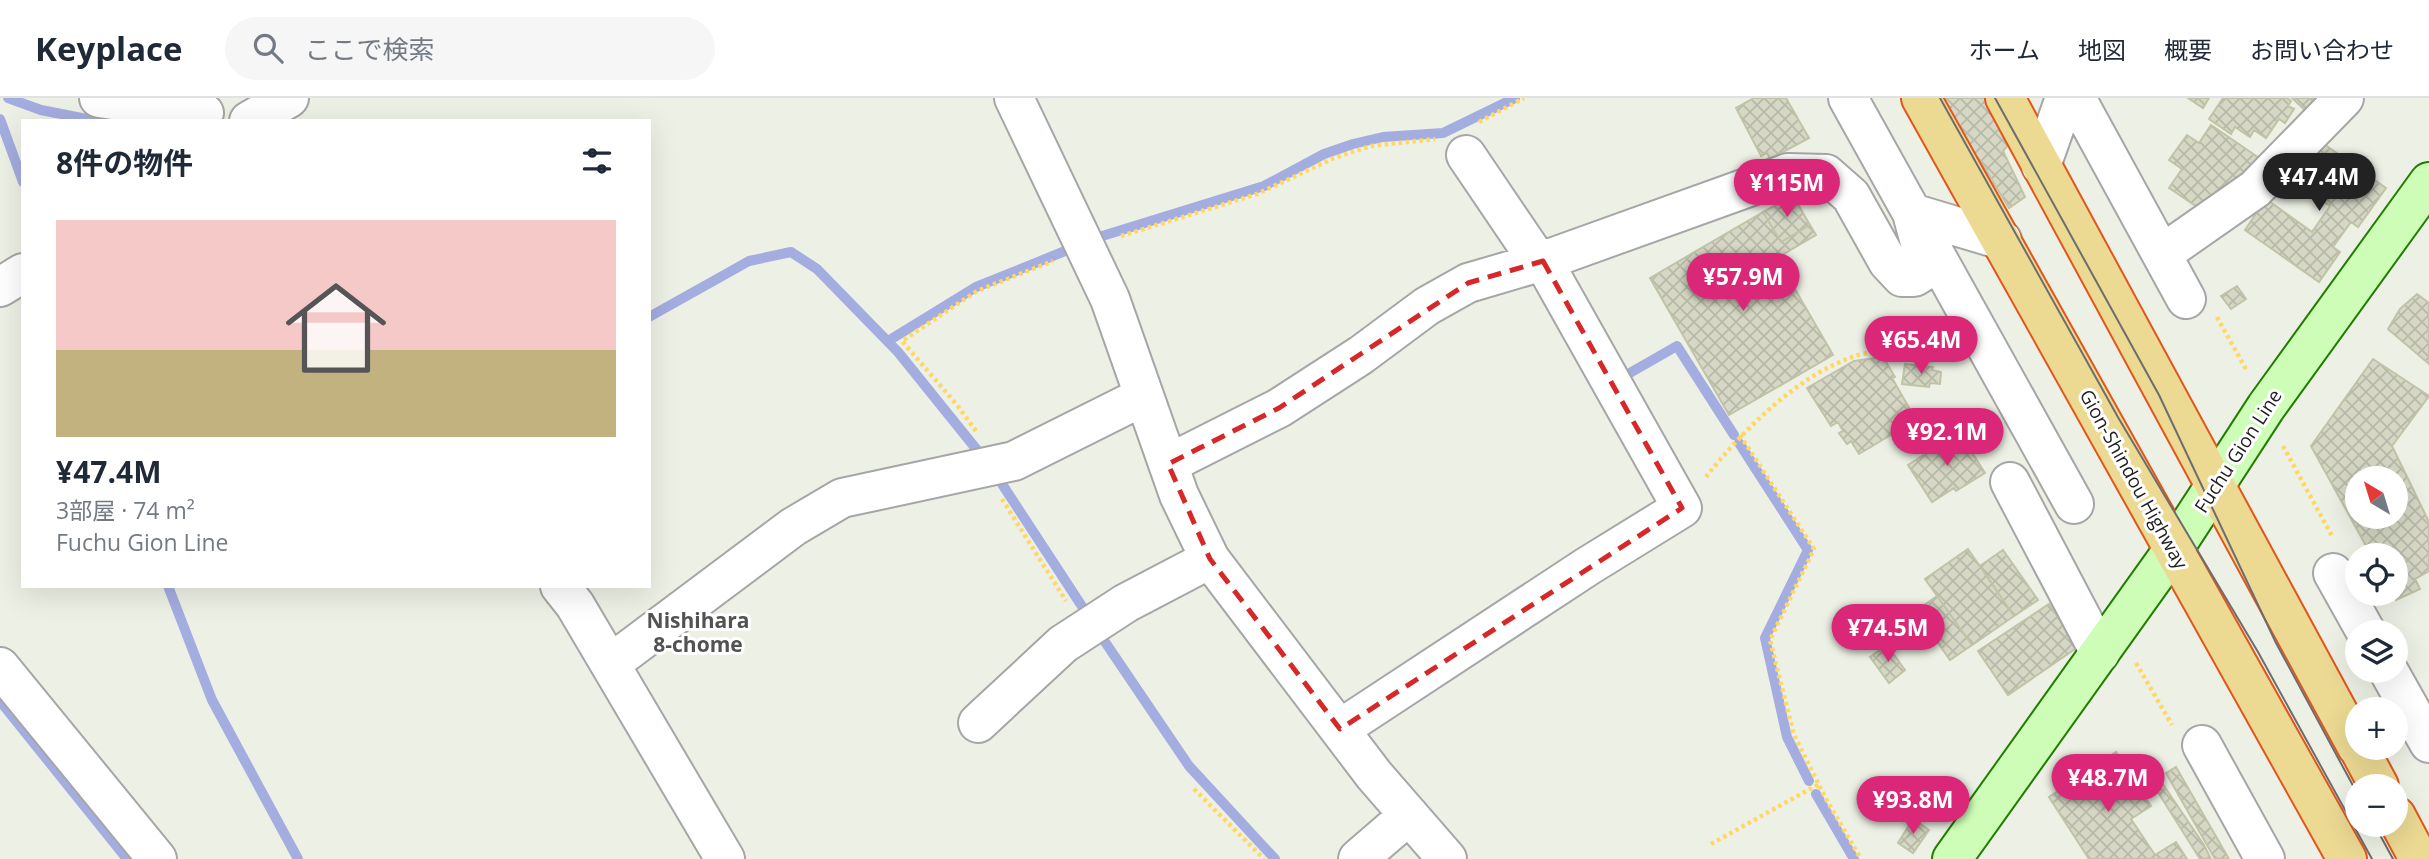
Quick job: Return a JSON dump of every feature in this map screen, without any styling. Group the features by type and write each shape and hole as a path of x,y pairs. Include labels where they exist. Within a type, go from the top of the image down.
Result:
{"highway":[{"name":"Gion-Shindou Highway","path":"1922,98 2347,859"},
{"path":"2005,98 2345,720"},
{"path":"2407,837 2419,859"}],"main road":[{"name":"Fuchu Gion Line","path":"1952,859 2173,550 2266,407 2429,182"}],"street":[{"path":"99,98 204,111"},
{"path":"252,119 289,98"},
{"path":"1014,98 1110,299 1179,495 1210,559 1374,775 1447,859"},
{"path":"1848,98 2074,504"},
{"path":"2041,166 2065,98"},
{"path":"2076,98 2186,299"},
{"path":"2162,254 2255,189 2344,98"},
{"path":"1340,729 1588,566 1682,508 1543,261 1531,251 1460,140"},
{"path":"1168,464 1279,408 1361,355 1427,306 1468,283 1543,261 1788,173 1826,174 1851,196 1888,262 1902,277 1914,277 1927,269 1912,213"},
{"path":"1912,213 2002,240"},
{"path":"0,286 21,273"},
{"path":"610,664 793,527 842,498 1014,461 1144,396"},
{"path":"2010,482 2100,653"},
{"path":"978,723 1063,644 1126,603 1210,559"},
{"path":"2336,560 2361,620"},
{"path":"562,588 575,605 726,859"},
{"path":"0,667 157,859"},
{"path":"2395,683 2429,743"},
{"path":"2408,743 2429,749"},
{"path":"2202,745 2265,859"},
{"path":"1358,859 1409,815"}],"path":[{"path":"1070,607 957,405 902,341 977,291 1086,248 1257,194 1334,158 1371,146 1460,140 1524,98"},
{"path":"1682,508 1740,435 1818,373 1856,355 1941,355 1950,349"},
{"path":"1740,435 1814,550 1770,640 1794,735 1861,859"},
{"path":"2278,436 2336,560"},
{"path":"1712,844 1819,784"},
{"path":"1194,789 1264,859"}],"highlighted area":[{"path":"1543,261 1682,508 1340,729 1210,559 1168,464 1279,408 1468,283"}],"building":[{"path":"1754,98 1786,98 1809,138 1770,159 1767,153 1761,156 1736,108"},
{"path":"1925,98 1990,98 2009,144 2003,151 2025,197 2009,208 1981,162 1977,165"},
{"path":"2188,98 2209,98 2203,108"},
{"path":"2223,98 2287,98 2291,101 2288,106 2294,109 2285,123 2279,119 2266,138 2254,130 2250,137 2235,127 2231,134 2209,119"},
{"path":"2292,98 2318,98 2306,111"},
{"path":"2211,125 2259,158 2209,215 2169,188 2182,169 2169,160 2187,135 2199,143"},
{"path":"2317,139 2386,188 2358,227 2351,222 2333,247 2340,252 2319,282 2245,230 2266,199 2312,232 2330,206 2303,187 2311,176 2298,166 2305,156 2320,167 2324,161 2310,150"},
{"path":"1793,196 1810,225 1781,242 1763,212"},
{"path":"1763,212 1781,242 1810,225 1816,235 1777,258 1833,355 1729,415 1650,278"},
{"path":"2237,286 2246,299 2231,309 2221,296"},
{"path":"2417,294 2429,303 2429,364 2388,329 2400,309"},
{"path":"1883,357 1916,420 1859,454 1851,441 1847,444 1839,433 1843,431 1838,422 1831,426 1807,388 1854,361"},
{"path":"2373,359 2429,396 2392,446 2402,466 2345,466 2345,508 2311,446"},
{"path":"1905,364 1933,367 1932,370 1941,372 1940,384 1930,383 1929,387 1902,384"},
{"path":"1959,432 1985,473 1932,502 1908,465"},
{"path":"2408,479 2429,522 2429,571 2415,579 2420,589 2408,594 2408,543 2364,543 2357,529 2408,529"},
{"path":"1968,549 2014,616 1972,645 1925,579"},
{"path":"2003,550 2038,600 2014,616 1980,566"},
{"path":"1937,596 1972,645 1950,660 1916,611"},
{"path":"2049,604 2078,647 2008,695 1978,651"},
{"path":"1887,645 1905,670 1889,683 1870,657"},
{"path":"2116,752 2151,806 2131,819 2155,855 2176,842 2187,859 2089,859 2049,797"},
{"path":"2176,767 2229,859 2215,859 2166,773"},
{"path":"2158,777 2211,859 2200,859 2151,781"},
{"path":"1913,819 1929,830 1913,853 1898,843"}],"waterway":[{"path":"8,98 41,110 87,119"},
{"path":"1099,237 1264,186 1324,154 1353,144 1383,137 1443,133 1515,98"},
{"path":"0,119 21,177"},
{"path":"888,341 976,287 1075,247"},
{"path":"651,316 749,261 791,252 817,269 898,352 977,450"},
{"path":"1620,375 1621,378 1677,346 1734,435"},
{"path":"1739,443 1808,550 1765,638 1787,737 1809,781"},
{"path":"1002,484 1087,614"},
{"path":"169,588 212,700 298,859"},
{"path":"1101,636 1189,766 1275,859"},
{"path":"0,701 127,859"},
{"path":"1816,794 1854,859"}],"tram line":[{"path":"1940,98 2119,419 2258,652 2372,859"},
{"path":"1995,98 2159,395 2276,643 2347,774"},
{"path":"2381,837 2393,859"}],"district":[{"name":"Nishihara 8-chome","path":"698,632"}]}
